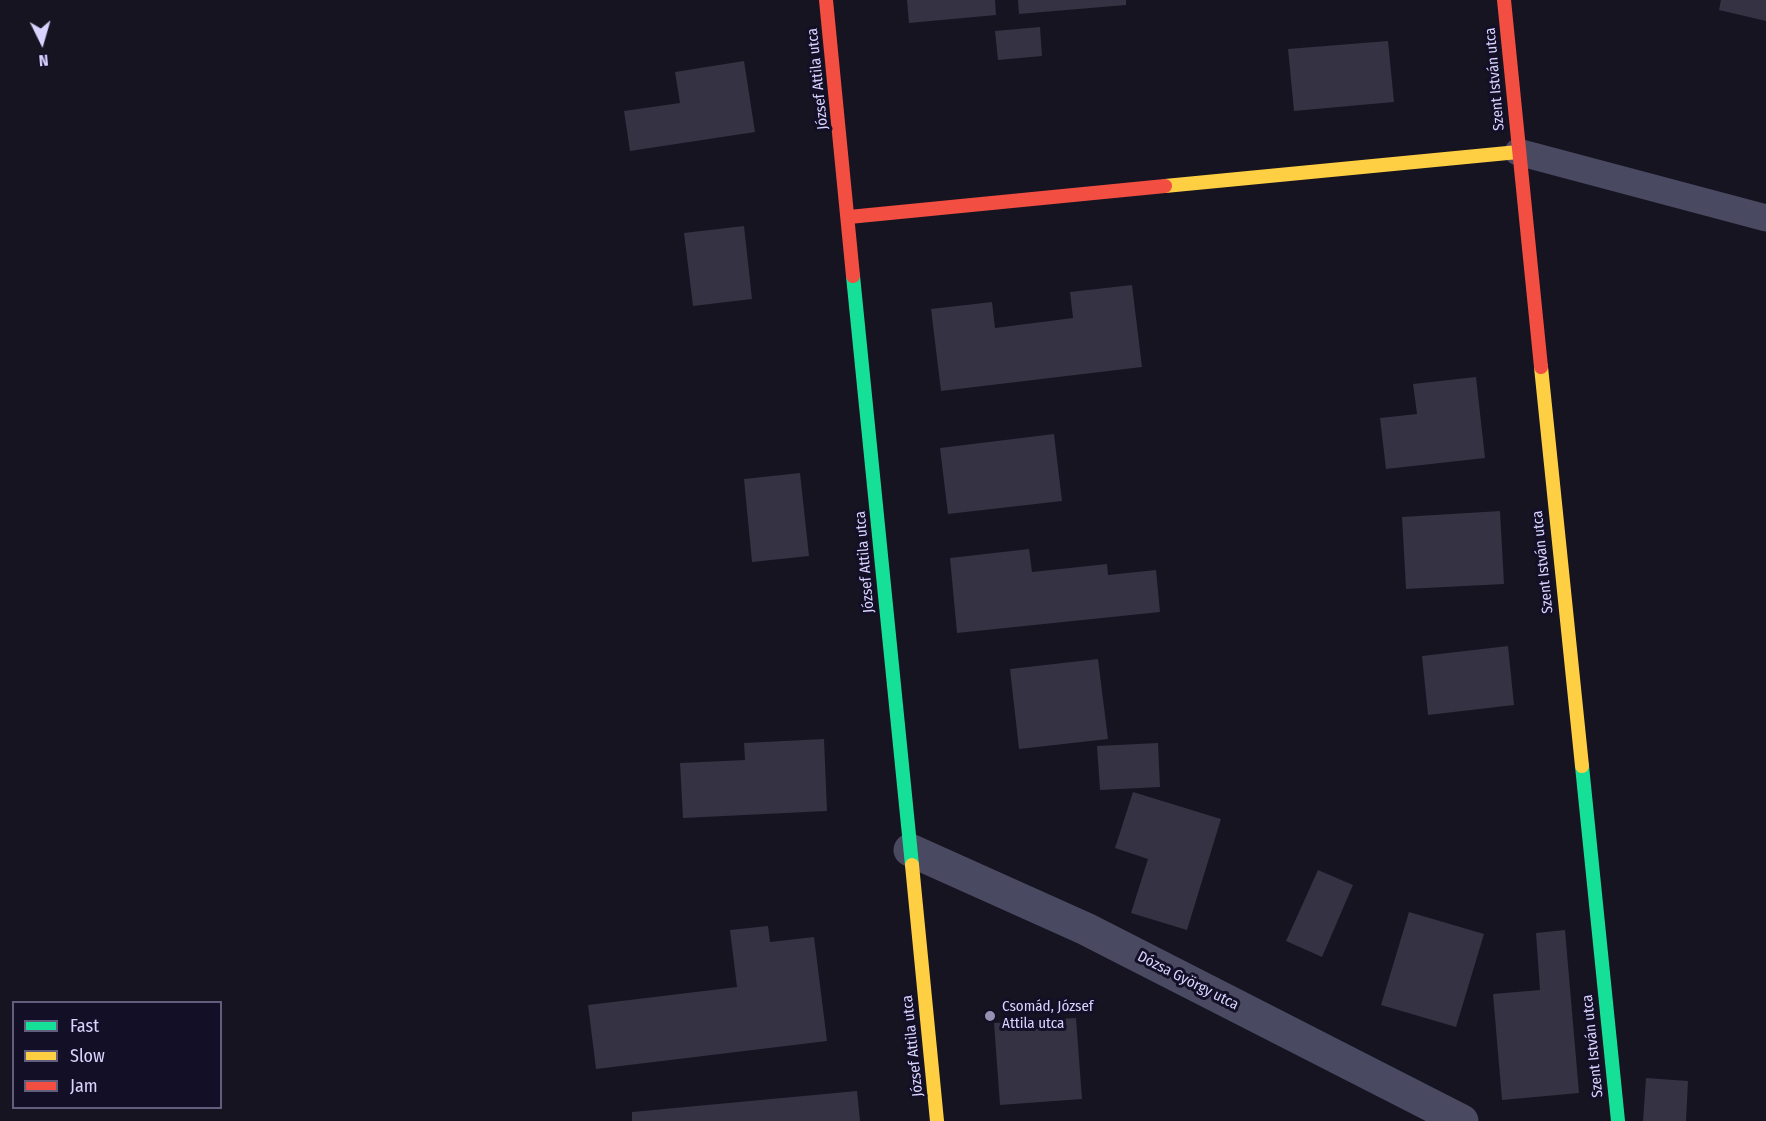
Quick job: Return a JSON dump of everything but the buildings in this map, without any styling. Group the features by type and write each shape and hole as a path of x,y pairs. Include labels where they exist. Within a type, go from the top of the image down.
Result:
{"street":[{"name":"József Attila utca","path":"826,0 937,1121"},
{"name":"Szent István utca","path":"1504,0 1618,1121"},
{"path":"849,217 1518,152"},
{"name":"Dózsa György utca","path":"910,850 1086,929 1462,1121"}],"lane":[{"path":"1518,152 1766,218"}],"traffic: fast":[{"path":"853,276 912,865"},
{"path":"1582,766 1618,1121"}],"traffic: slow":[{"path":"1165,186 1518,152"},
{"path":"1541,367 1582,766"},
{"path":"912,865 937,1121"}],"traffic: jam":[{"path":"826,0 853,276"},
{"path":"1504,0 1541,367"},
{"path":"849,217 1165,186"}],"place":[{"name":"Csomád, József Attila utca","path":"990,1016"}]}
